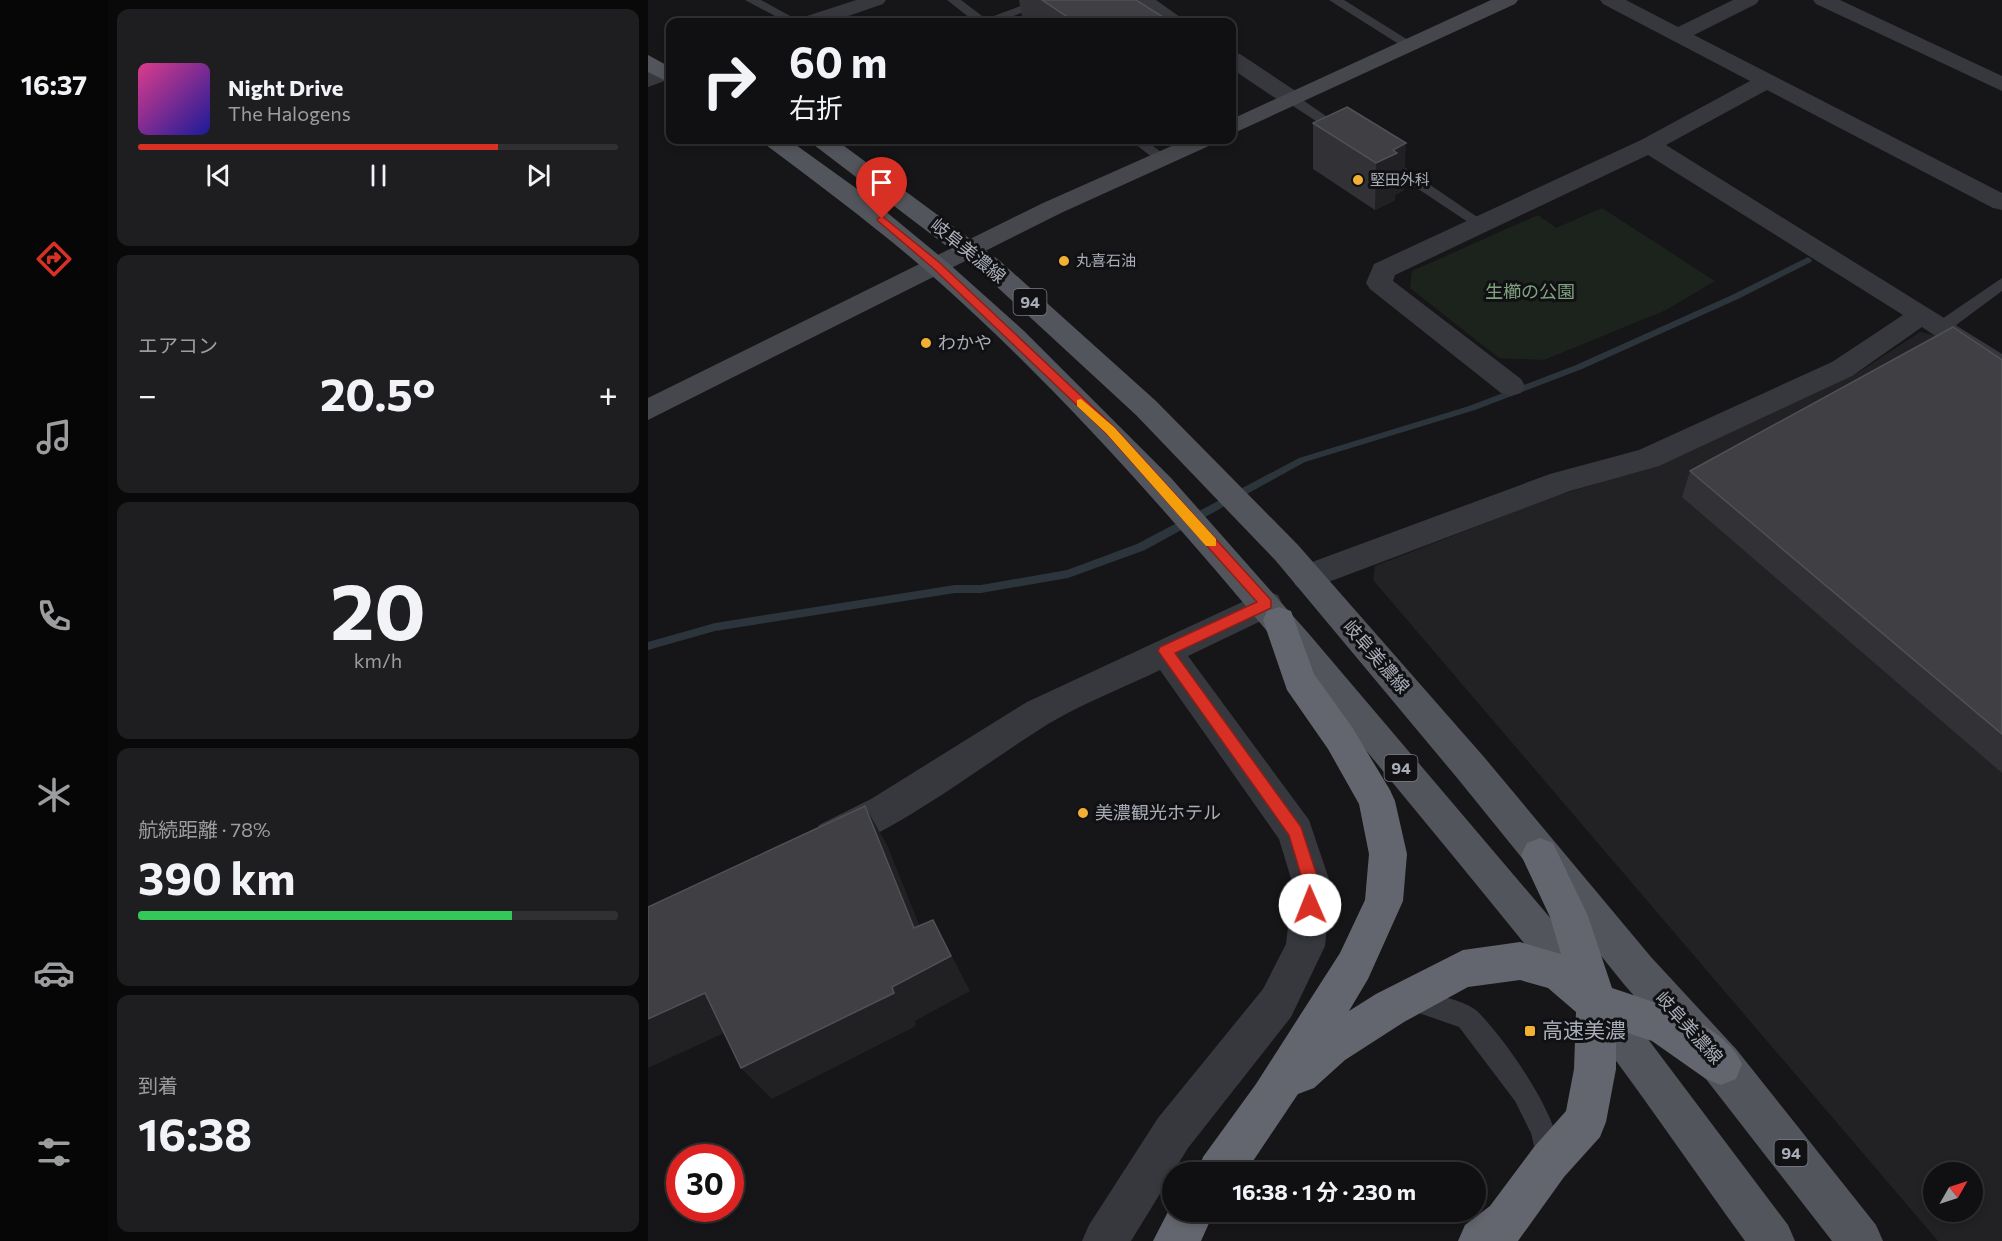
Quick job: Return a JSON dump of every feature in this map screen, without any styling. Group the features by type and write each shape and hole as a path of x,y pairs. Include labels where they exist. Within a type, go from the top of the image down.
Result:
{"highway":[{"path":"1228,1162 1271,1099 1354,966 1383,901 1388,854 1377,801 1340,738 1299,680 1272,612"},
{"path":"1481,1241 1506,1222 1549,1162 1585,1122 1595,1069 1596,1003 1569,916 1540,855"},
{"path":"1271,1099 1330,1046 1407,998 1463,969 1520,961 1560,974 1596,1003 1664,1025 1721,1064"},
{"path":"1176,1241 1186,1222"}],"main road":[{"path":"648,41 666,49"},
{"name":"岐阜美濃線","path":"779,144 882,219 937,265 1110,430 1272,612 1596,1003 1772,1241"},
{"name":"岐阜美濃線","path":"827,144 969,249 1146,408 1246,512 1307,577 1471,768 1540,855 1637,970 1721,1064 1860,1241"}],"street":[{"path":"824,18 876,0"},
{"path":"1142,0 1170,18"},
{"path":"1236,125 1508,0"},
{"path":"1610,0 2002,202"},
{"path":"1678,35 1749,0"},
{"path":"1822,0 2002,84"},
{"path":"1236,62 1292,99"},
{"path":"1511,386 1379,283 1383,270 1649,146 1768,81"},
{"path":"648,410 969,249 1194,144"},
{"path":"1649,146 1932,320 2002,367"},
{"path":"1307,577 1561,482 1648,458 1842,369 1932,320"},
{"path":"802,852 884,810 1039,712 1165,651 1272,612"},
{"path":"1105,1241 1173,1133 1277,1003 1305,946 1312,885 1296,832 1165,651"}],"lane":[{"path":"751,0 787,18"},
{"path":"953,0 977,18"},
{"path":"999,18 1049,0"},
{"path":"1335,0 1410,45"},
{"path":"1292,99 1352,139"},
{"path":"1143,144 1162,158"},
{"path":"1372,152 1482,225"},
{"path":"1932,320 2002,283"},
{"path":"1407,998 1467,1018 1524,1092 1543,1131 1549,1162"}],"shaded area":[{"path":"1920,332 1941,337 2002,379 2002,1241 1938,1241 1373,580 1375,566 1550,498 1647,468 1859,372"}],"green space":[{"name":"生櫛の公園","path":"1602,208 1715,281 1666,310 1544,360 1499,358 1410,288 1412,271 1538,215 1556,228"}],"building":[{"path":"1042,0 1136,0 1165,18 1069,18"},
{"path":"1347,107 1406,143 1393,150 1397,153 1376,163 1313,123"},
{"path":"1953,327 2002,360 2002,734 1690,471"},
{"path":"865,806 914,928 933,920 951,956 892,987 894,993 741,1068 705,993 648,1019 648,907"}],"waterway":[{"path":"648,646 715,627 955,589 981,589 1068,574 1141,547 1302,460 1472,408 1579,367 1735,297 1808,260"}],"slow traffic":[{"path":"1081,403 1110,430 1211,543"}],"place":[{"name":"堅田外科","path":"1358,180"},
{"name":"丸喜石油","path":"1064,261"},
{"name":"わかや","path":"926,343"},
{"name":"美濃観光ホテル","path":"1083,813"},
{"name":"高速美濃","path":"1530,1031"}],"route":[{"path":"882,219 937,265 1110,430 1266,604 1165,651 1296,832 1312,885 1310,905"}]}
